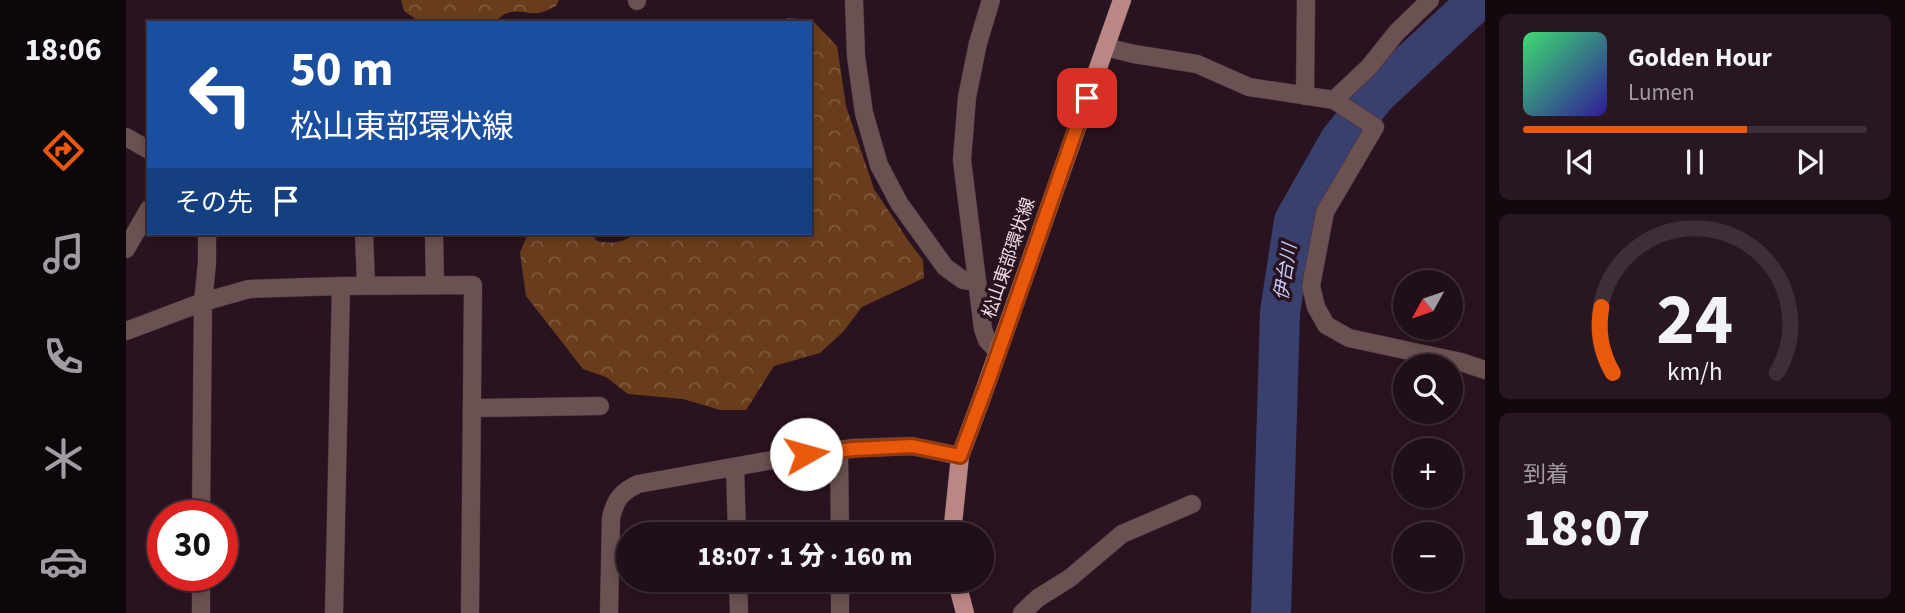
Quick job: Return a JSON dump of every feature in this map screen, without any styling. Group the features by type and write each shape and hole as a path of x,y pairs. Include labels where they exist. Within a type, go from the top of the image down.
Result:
{"main road":[{"name":"松山東部環状線","path":"953,522 960,456 1122,0"},
{"path":"959,592 965,613"}],"street":[{"path":"854,0 856,56 864,113 879,165 899,203 945,267 963,280 977,282"},
{"path":"991,0 978,43 967,97 962,160 984,329 987,340 999,352"},
{"path":"1306,0 1306,96"},
{"path":"1339,103 1397,32 1430,0"},
{"path":"1105,47 1197,64 1249,87 1339,103 1375,127 1325,212 1311,286 1316,307 1326,324 1349,338 1461,362 1485,370"},
{"path":"126,137 147,149"},
{"path":"126,249 147,212"},
{"path":"201,500 203,302 207,235"},
{"path":"364,235 366,285"},
{"path":"434,235 435,285"},
{"path":"126,331 203,302 249,289 473,285 470,613"},
{"path":"334,613 341,286"},
{"path":"472,408 600,406"},
{"path":"610,613 611,518 620,496 638,484 839,450 912,446 960,456"},
{"path":"839,450 840,522"},
{"path":"735,467 737,522"},
{"path":"1022,613 1038,598 1070,578 1122,534 1192,504"},
{"path":"201,591 201,613"},
{"path":"739,592 740,613"},
{"path":"840,592 840,613"}],"green space":[{"path":"401,0 559,0 556,6 543,12 511,12 497,21 418,21 404,11"},
{"path":"787,18 812,20 837,46 846,106 874,189 923,260 924,278 862,307 843,332 820,353 774,366 746,410 720,410 683,399 628,394 606,377 583,369 526,296 520,253 527,235 592,235 597,241 612,242 622,241 633,235 812,235 812,21 783,21"}],"waterway":[{"name":"伊台川","path":"1271,613 1280,312 1294,221 1340,140 1377,94 1478,0"}],"route":[{"path":"806,454 912,446 960,456 1087,98"}]}
